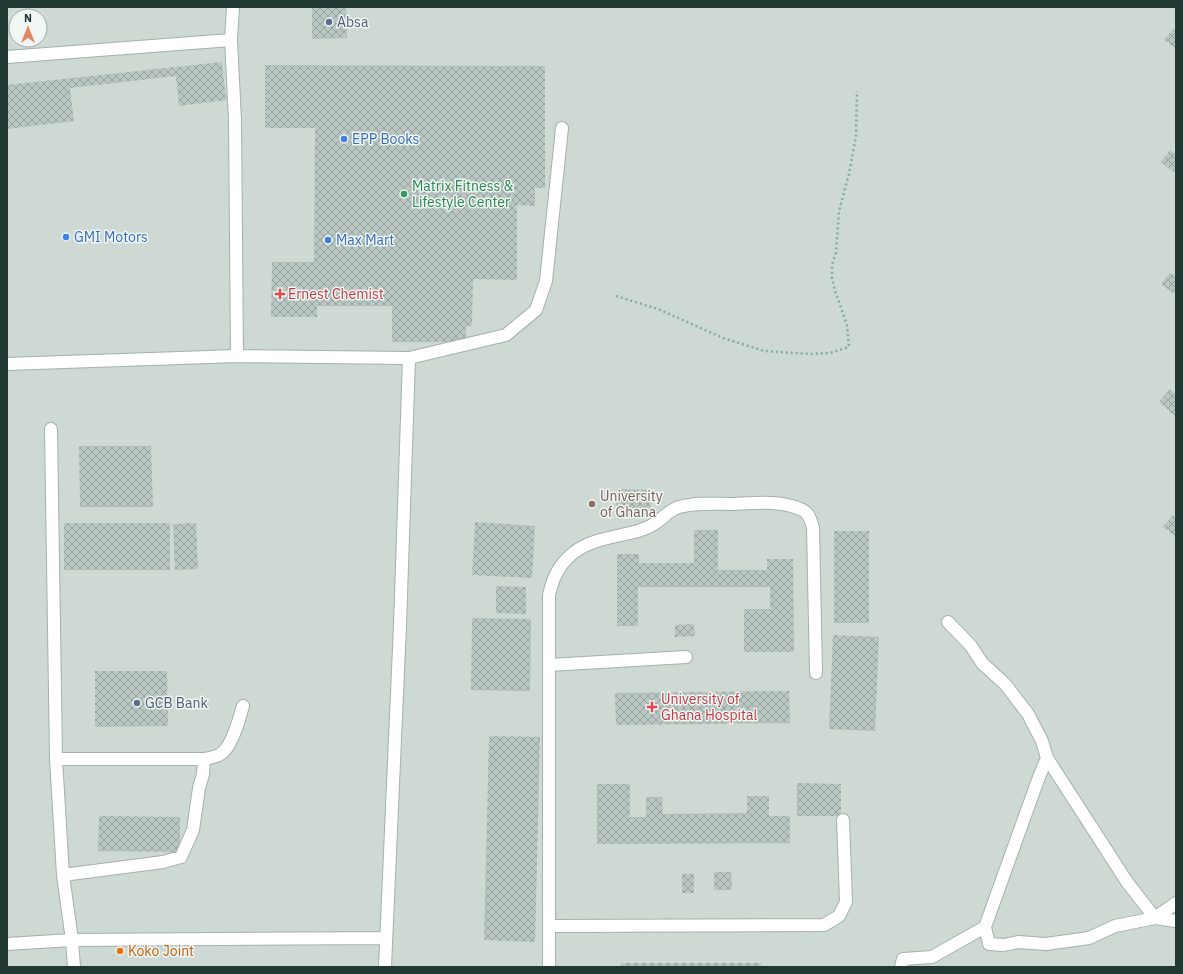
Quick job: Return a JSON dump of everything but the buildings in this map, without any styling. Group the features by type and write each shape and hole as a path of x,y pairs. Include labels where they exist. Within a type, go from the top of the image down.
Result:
{"street":[{"path":"232,7 231,40 235,120 237,356"},
{"path":"7,57 231,40"},
{"path":"7,364 237,356 409,358 506,334 536,310 546,281 562,128"},
{"path":"385,967 409,358"},
{"path":"51,429 56,759 63,875 72,940 74,967"},
{"path":"548,967 549,595 552,582 560,566 573,553 590,544 612,536 639,531 655,524 677,507 707,504 767,503 787,505 801,509 809,515 813,528 816,673"},
{"path":"948,622 971,646 982,663 1006,684 1028,714 1042,740 1047,758 1127,882 1155,918"},
{"path":"549,665 686,657"},
{"path":"56,759 204,759 219,755 225,751 236,732 243,706"},
{"path":"1047,758 985,927 989,944 1004,945 1018,942 1046,944 1089,938 1115,926 1155,918 1176,921"},
{"path":"63,875 163,862 181,857 193,830 199,788 203,774 204,759"},
{"path":"548,926 824,924 839,916 846,902 843,820"},
{"path":"1155,918 1176,903"},
{"path":"901,967 903,959 932,957 985,927"},
{"path":"7,944 72,940 386,938"}],"path":[{"path":"616,296 658,309 723,338 764,351 810,354 830,353 848,347 847,325 832,278 832,264 836,252 839,211 856,136 857,91"}],"shaded area":[{"name":"University of Ghana","path":"7,7 1176,7 1176,967 7,967"}],"place":[{"name":"Absa","path":"329,22"},
{"name":"EPP Books","path":"344,139"},
{"name":"Matrix Fitness & Lifestyle Center","path":"404,194"},
{"name":"GMI Motors","path":"66,237"},
{"name":"Max Mart","path":"328,240"},
{"name":"Ernest Chemist","path":"280,294"},
{"name":"University of Ghana","path":"592,504"},
{"name":"GCB Bank","path":"137,703"},
{"name":"University of Ghana Hospital","path":"652,707"},
{"name":"Koko Joint","path":"120,951"}]}
